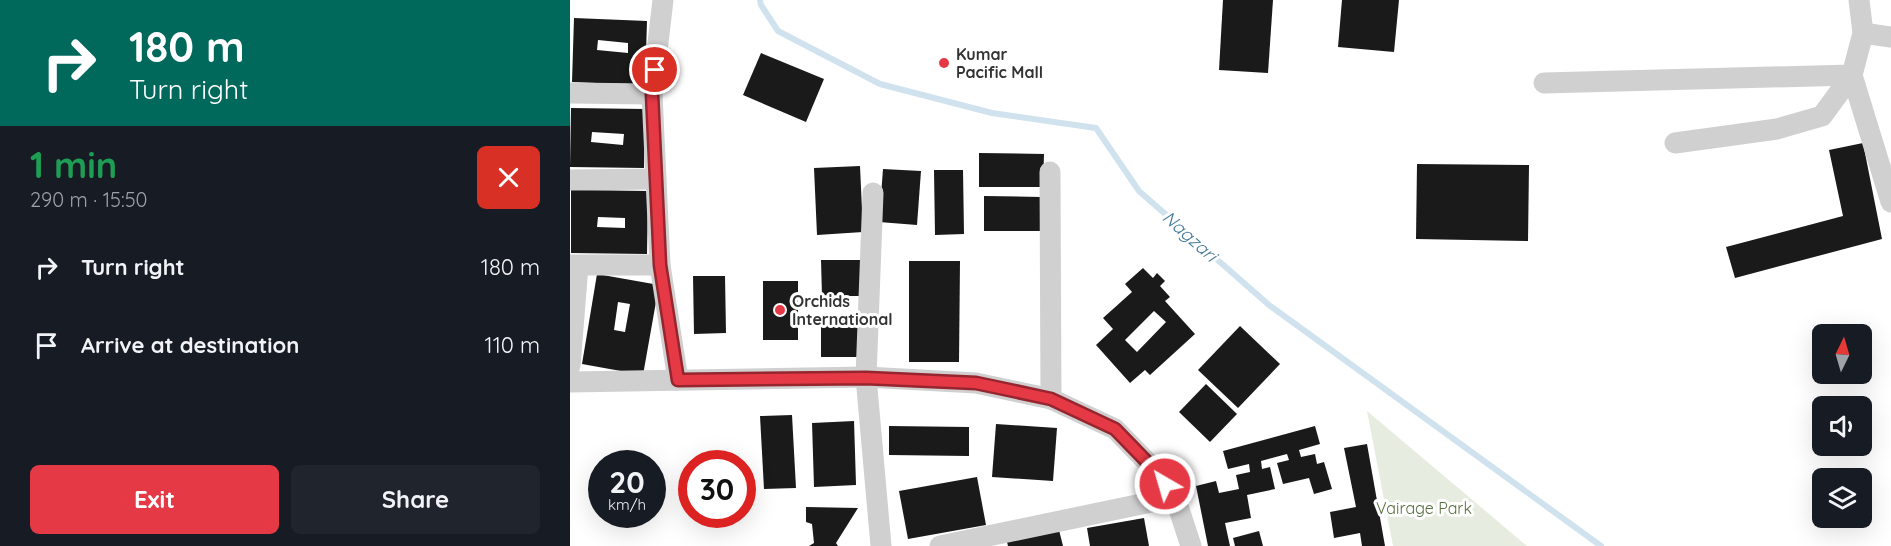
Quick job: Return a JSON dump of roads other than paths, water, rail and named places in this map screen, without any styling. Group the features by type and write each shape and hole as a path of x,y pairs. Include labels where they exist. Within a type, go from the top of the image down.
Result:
{"street":[{"path":"663,0 652,94 660,265 678,380"},
{"path":"1675,143 1777,129 1822,116 1852,75 1863,33 1859,0"},
{"path":"1863,33 1891,38"},
{"path":"1544,83 1852,75"},
{"path":"1852,75 1891,202"},
{"path":"570,93 652,94"},
{"path":"1050,172 1051,399"},
{"path":"570,180 656,179"},
{"path":"873,193 866,378 881,546"},
{"path":"570,366 574,266 660,265"},
{"path":"570,382 866,378 976,383 1051,399 1115,429 1149,464 1175,497 1191,546"},
{"path":"940,546 1175,497"}],"waterway":[{"name":"Nagzari","path":"760,0 778,31 880,84 992,113 1096,128 1139,191 1269,305 1601,546"}],"place":[{"name":"Kumar Pacific Mall","path":"944,63"},
{"name":"Orchids International","path":"780,310"}],"park label":[{"name":"Vairage Park","path":"1424,508"}]}
